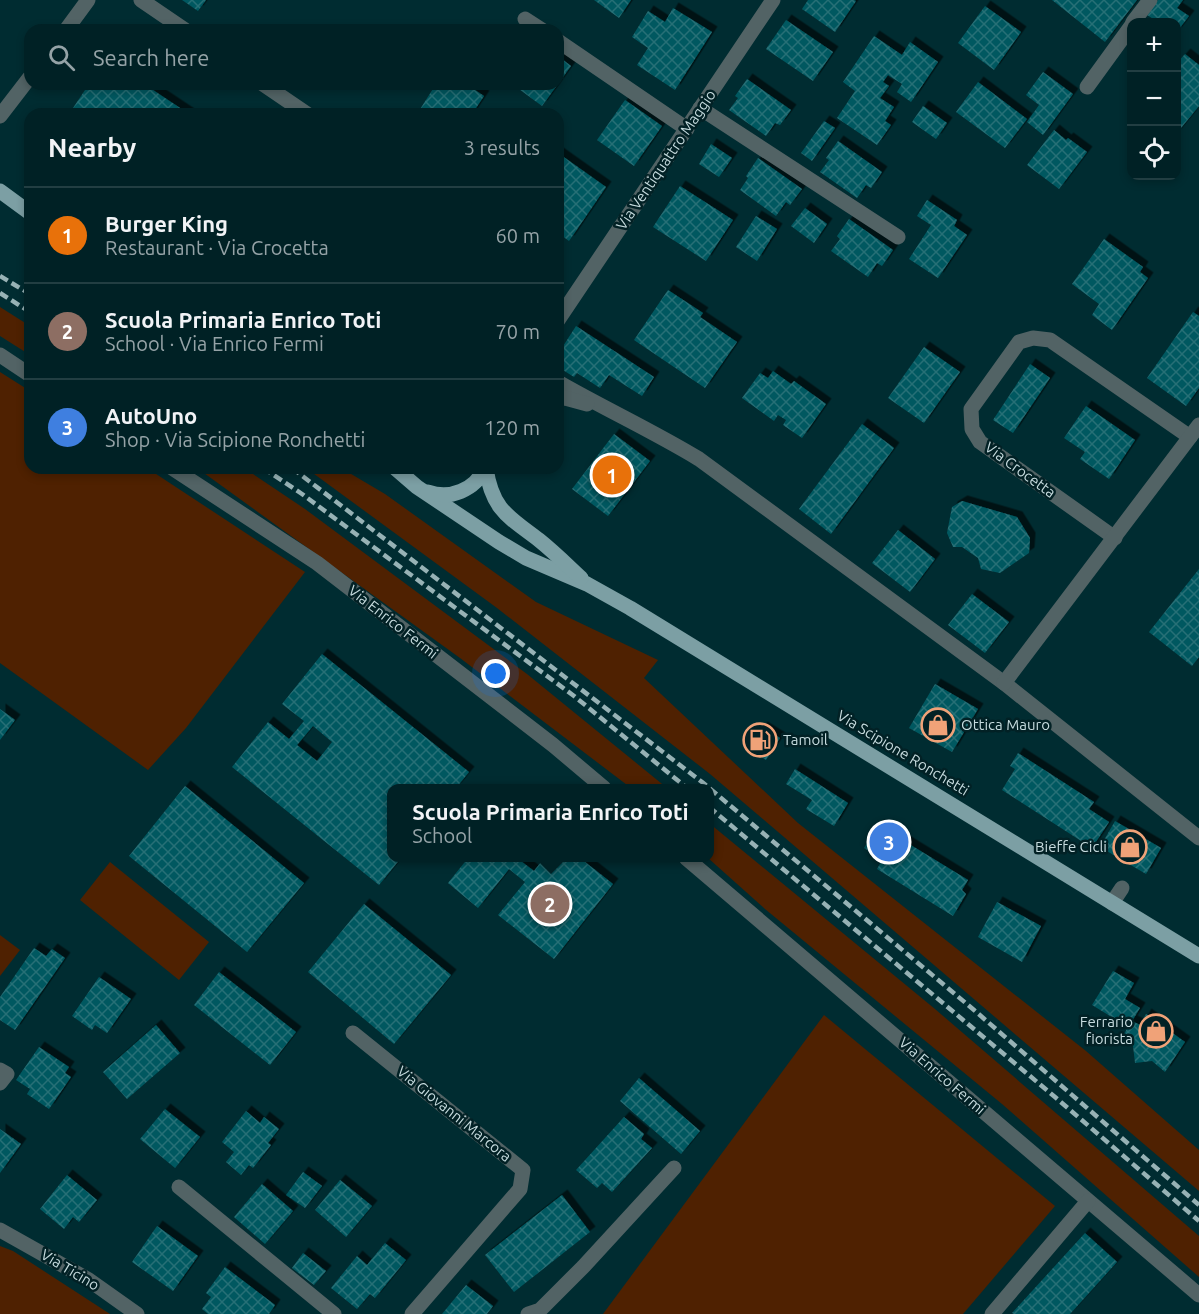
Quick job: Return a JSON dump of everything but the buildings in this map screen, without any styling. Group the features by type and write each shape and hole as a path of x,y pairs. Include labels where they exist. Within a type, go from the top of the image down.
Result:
{"main road":[{"path":"0,191 24,209"},
{"name":"Via Scipione Ronchetti","path":"402,474 417,487 499,542 526,558 587,584 869,753 1199,956"},
{"path":"407,474 417,487 437,494 458,492 471,486 481,474"},
{"name":"Via Scipione Ronchetti","path":"488,474 496,500 505,514 555,553 587,584"}],"street":[{"path":"70,24 88,0"},
{"path":"141,0 176,24"},
{"name":"Via Ventiquattro Maggio","path":"564,311 773,0"},
{"path":"1136,18 1150,0"},
{"path":"525,19 533,24"},
{"path":"1087,87 1127,31"},
{"path":"564,45 687,129"},
{"path":"0,116 24,85"},
{"path":"272,90 298,108"},
{"path":"700,108 898,237"},
{"path":"564,295 571,300"},
{"name":"Via Crocetta","path":"1004,683 1115,538 1195,431 1050,340 1033,338 1018,342 971,409 972,429 980,442 1115,538"},
{"path":"0,355 24,371"},
{"path":"564,385 607,410 655,432 699,459 1004,683 1199,838"},
{"path":"564,399 607,410"},
{"name":"Via Enrico Fermi","path":"181,474 317,563 553,745 598,784"},
{"name":"Via Enrico Fermi","path":"691,862 1199,1294"},
{"path":"1112,903 1122,888"},
{"name":"Via Giovanni Marcora","path":"353,1033 523,1170 520,1189 412,1314"},
{"path":"0,1070 7,1074 0,1083"},
{"path":"528,1314 540,1310 674,1168"},
{"path":"179,1187 334,1314"},
{"path":"992,1314 1088,1201"},
{"name":"Via Ticino","path":"0,1230 89,1280 136,1314"}],"shaded area":[{"path":"0,307 24,322 24,351 0,336"},
{"path":"0,372 24,387 24,474 156,474 305,572 186,728 148,770 0,663"},
{"path":"205,474 253,474 305,509 527,674 662,784 626,784 460,658"},
{"path":"314,474 351,474 385,494 536,602 658,660 644,678 798,823 1086,1051 1199,1150 1199,1191 710,774 497,608"},
{"path":"714,827 935,1009 1199,1236 1199,1277 1002,1104 765,909 712,862"},
{"path":"110,862 209,942 179,980 80,900"},
{"path":"0,935 20,950 0,976"},
{"path":"824,1015 1055,1206 963,1314 603,1314"},
{"path":"0,1246 13,1251 110,1314 0,1314"}],"railway":[{"path":"0,276 24,290"},
{"path":"0,293 24,308"},
{"path":"272,474 574,696 682,784"},
{"path":"300,474 704,784"},
{"path":"714,792 974,1010 1199,1205"},
{"path":"714,811 1199,1221"}],"place":[{"name":"Burger King","path":"612,475"},
{"name":"Ottica Mauro","path":"938,725"},
{"name":"Tamoil","path":"760,740"},
{"name":"AutoUno","path":"889,842"},
{"name":"Bieffe Cicli","path":"1130,847"},
{"name":"Scuola Primaria Enrico Toti","path":"550,904"},
{"name":"Ferrario fiorista","path":"1156,1031"}]}
